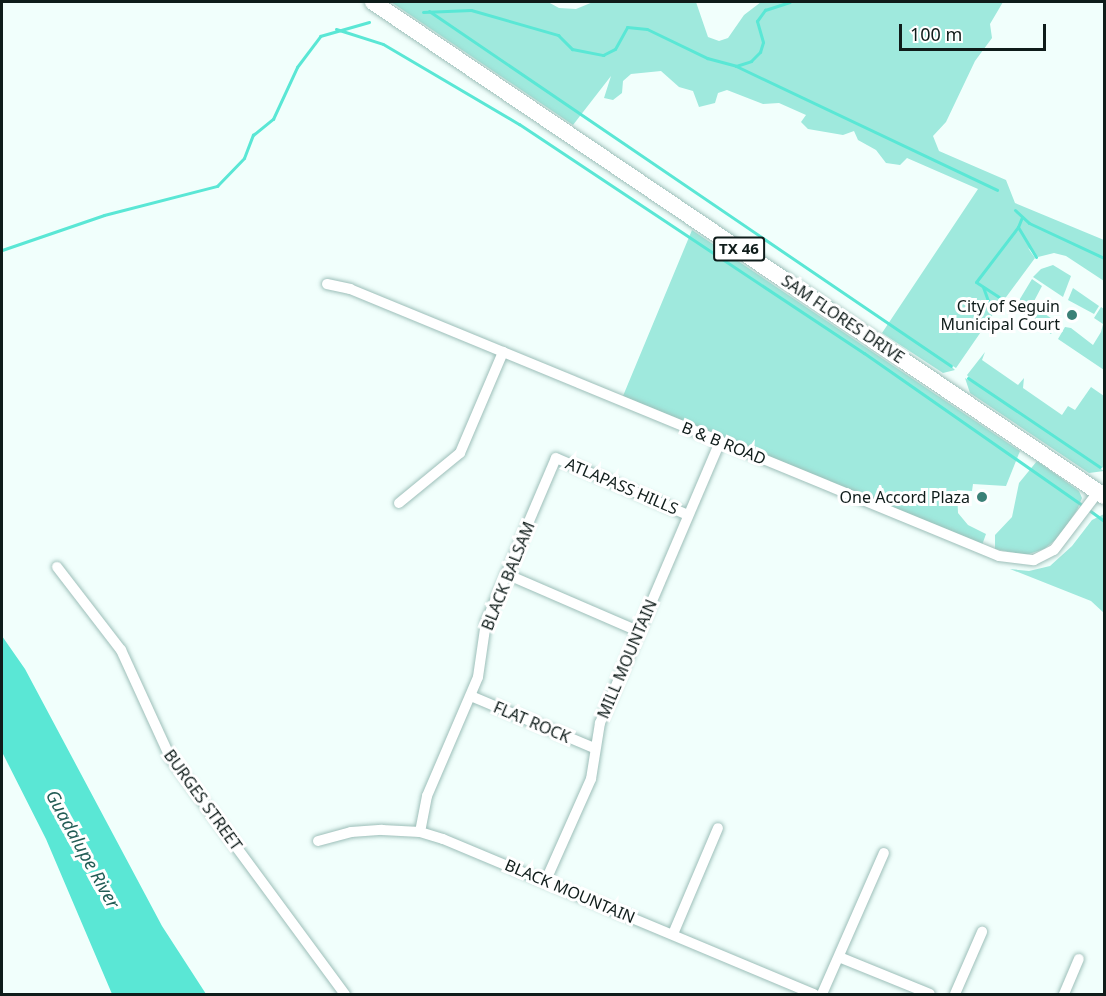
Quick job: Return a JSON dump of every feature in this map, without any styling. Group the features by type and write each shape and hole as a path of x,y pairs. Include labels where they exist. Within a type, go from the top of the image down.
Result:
{"main road":[{"name":"SAM FLORES DRIVE","path":"373,2 1101,494"}],"street":[{"name":"B & B ROAD","path":"327,284 350,289 1011,559 1034,560 1054,550 1101,494"},
{"path":"399,503 460,453 502,352"},
{"name":"MILL MOUNTAIN","path":"546,880 591,779 594,748 600,723 720,442"},
{"name":"ATLAPASS HILLS","path":"556,458 688,515"},
{"name":"BLACK BALSAM","path":"420,832 427,796 471,696 486,622 556,458"},
{"name":"BURGES STREET","path":"57,567 122,650 170,757 345,994"},
{"path":"506,574 638,631"},
{"name":"FLAT ROCK","path":"471,696 594,748"},
{"path":"673,934 718,828"},
{"name":"BLACK MOUNTAIN","path":"318,841 351,832 420,832 546,880 814,994"},
{"path":"822,994 884,853"},
{"path":"954,994 982,932"},
{"path":"839,957 930,994"},
{"path":"1064,994 1079,959"}],"shaded area":[{"path":"391,2 548,2 559,8 576,9 593,2 696,2 708,37 719,41 728,38 744,15 761,2 1003,2 990,24 992,38 975,61 946,122 933,136 939,151 1006,180 1015,203 1104,240 1104,281 1066,256 1054,253 1038,257 1028,248 1035,258 998,308 993,306 996,310 956,368 948,363 955,370 943,373 882,333 978,189 907,158 900,165 886,163 876,150 858,140 854,131 843,135 808,129 801,122 806,115 779,103 763,104 727,90 718,93 715,103 699,107 693,91 679,87 661,71 631,74 623,81 622,93 613,100 604,98 611,76 573,125"},
{"path":"692,230 1020,451 1006,486 973,484 972,491 957,490 958,513 968,525 986,534 982,545 623,396"},
{"path":"1053,265 1071,276 1063,297 1033,277 1041,269"},
{"path":"1032,279 1042,286 1032,305 1058,323 1051,334 1015,310 1009,317"},
{"path":"1073,288 1099,306 1094,314 1068,300"},
{"path":"1101,307 1104,309 1104,370 1058,339 1065,327 1071,328 1093,345 1103,324 1094,318"},
{"path":"985,352 982,360 1018,385 1024,378 1023,388 1062,415 1068,406 1075,410 1091,387 1104,396 1104,468 1095,465 1104,471 1089,473 970,393 965,378 972,382 967,375"},
{"path":"1037,461 1079,491 1082,498 1077,510 1059,537 1044,549 1026,555 995,549 995,535 1012,517 1019,483"},
{"path":"1104,514 1104,613 1091,601 1010,569 1029,571 1050,566 1072,546 1092,520"}],"water":[{"name":"Guadalupe River","path":"2,636 25,669 162,926 206,994 112,994 46,839 2,752"}],"waterway":[{"path":"736,66 751,61 760,52 763,42 757,21 765,10 790,2"},
{"path":"423,12 471,10 558,35 572,49 603,55 615,49 627,27 647,29 707,58 736,66 997,190"},
{"path":"429,11 951,366"},
{"path":"2,250 104,215 217,186 244,158 253,135 273,119 297,67 320,36 369,22"},
{"path":"336,29 383,44 519,124 864,353 1083,506"},
{"path":"1015,210 1029,223 1104,258"},
{"path":"1022,217 1018,227 1036,257"},
{"path":"999,297 976,282 1018,227"},
{"path":"983,287 988,301 997,309"},
{"path":"968,378 1100,467"},
{"path":"1089,510 1104,521"}],"place":[{"name":"City of Seguin Municipal Court","path":"1072,315"},
{"name":"One Accord Plaza","path":"982,497"}]}
